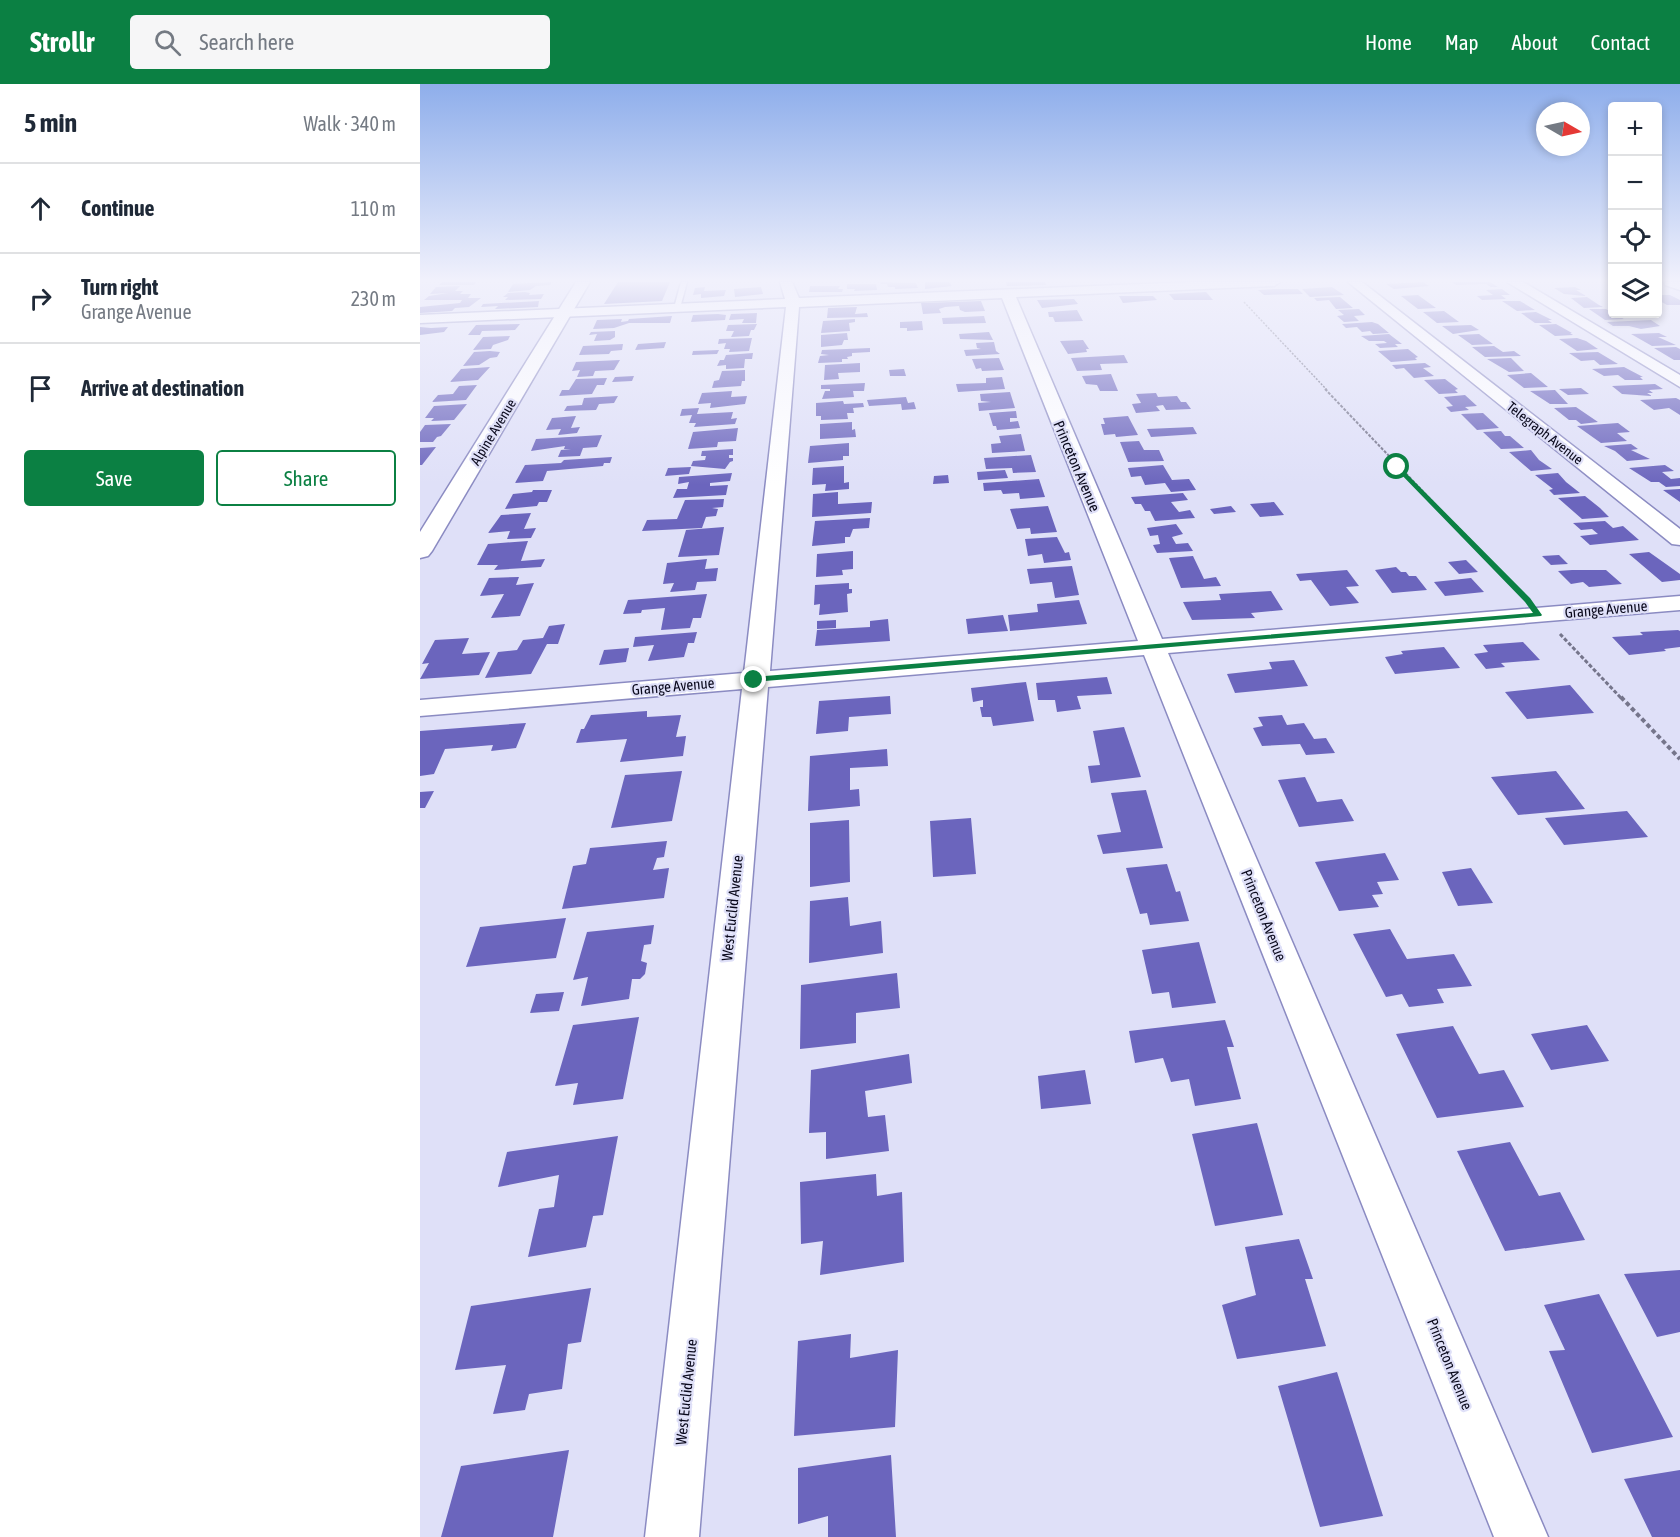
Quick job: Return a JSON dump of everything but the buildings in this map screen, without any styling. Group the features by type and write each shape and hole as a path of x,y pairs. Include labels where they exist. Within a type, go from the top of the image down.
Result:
{"street":[{"name":"Alpine Avenue","path":"420,551 543,350"},
{"name":"West Euclid Avenue","path":"672,1537 785,350"},
{"name":"Princeton Avenue","path":"1023,350 1153,647 1521,1537"},
{"name":"Telegraph Avenue","path":"1440,350 1680,539"},
{"path":"1628,350 1680,381"},
{"name":"Grange Avenue","path":"420,708 1680,603"}],"path":[{"path":"1290,350 1397,467 1680,759"}],"route":[{"path":"754,680 1538,615 1528,600 1397,467"}]}
